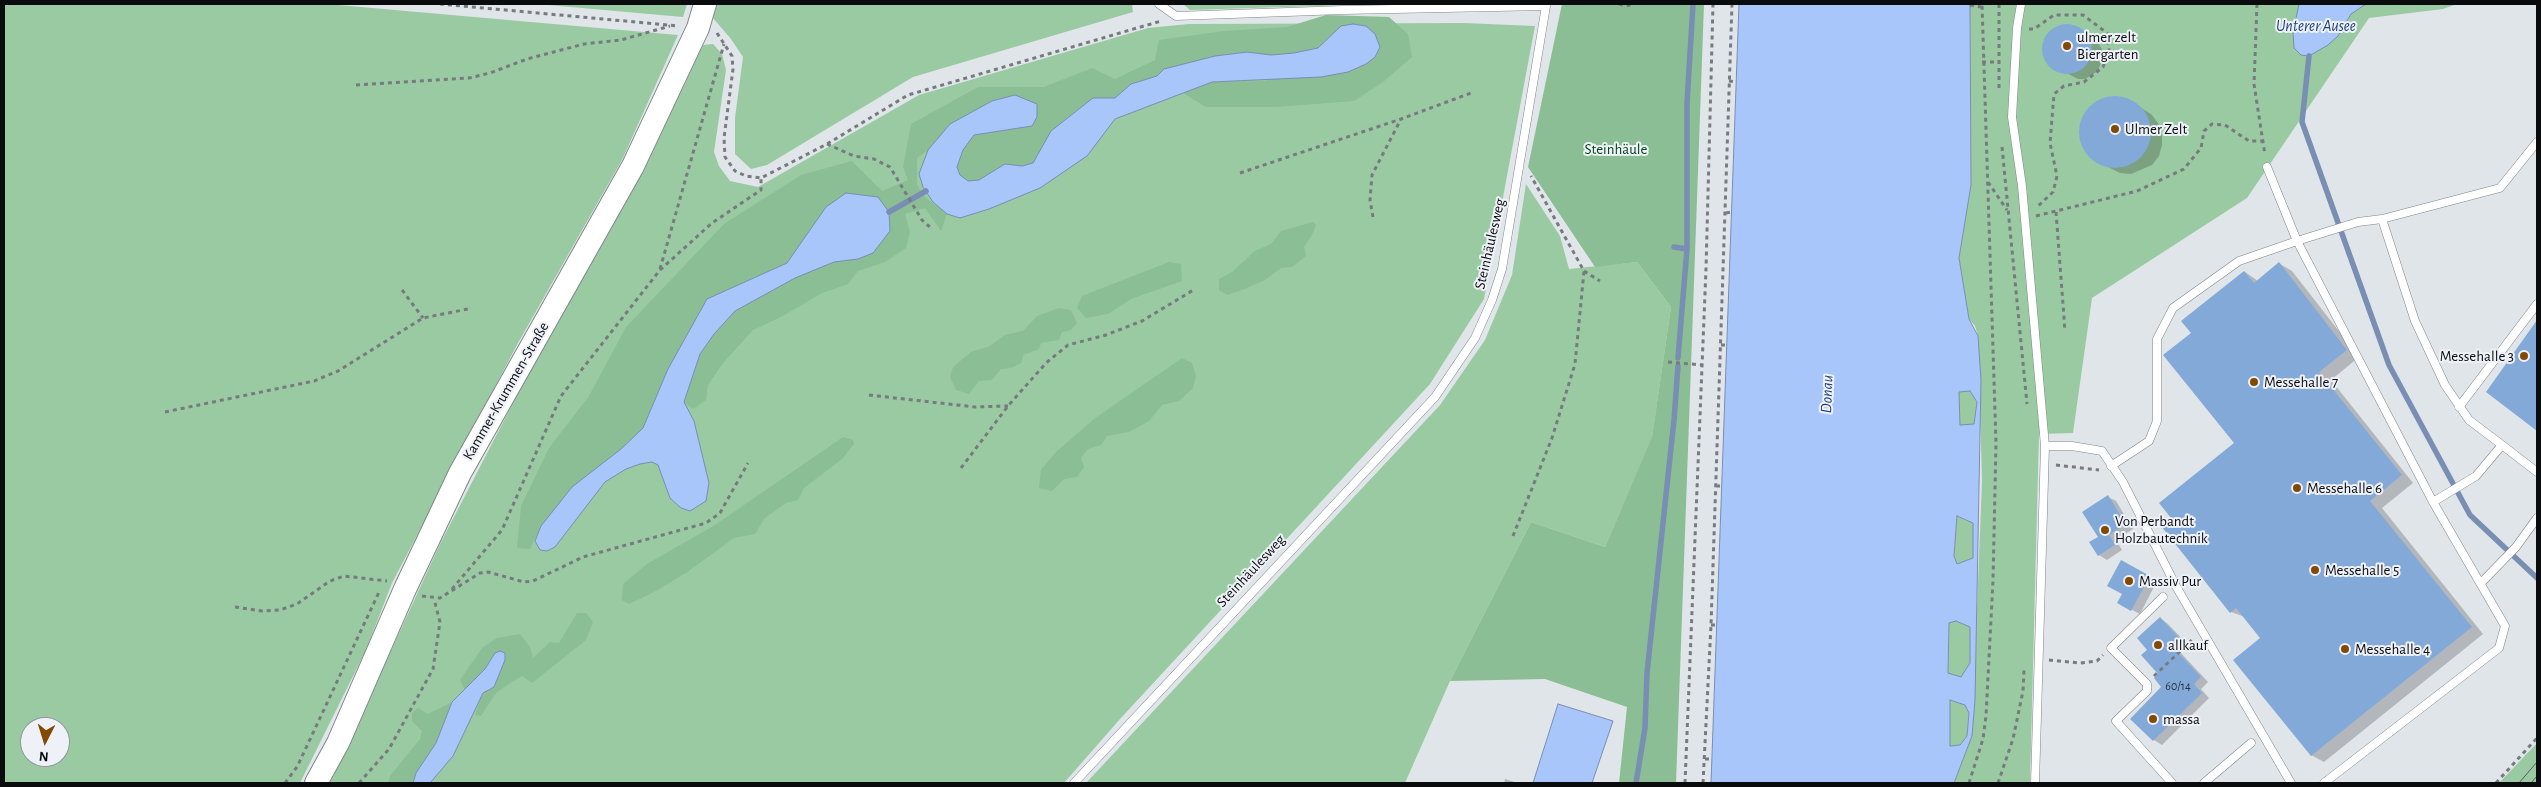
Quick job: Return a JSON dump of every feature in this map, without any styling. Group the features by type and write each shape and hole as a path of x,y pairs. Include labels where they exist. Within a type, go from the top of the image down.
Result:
{"street":[{"name":"Kammer-Krummen-Straße","path":"316,783 338,744 405,589 460,473 634,166 682,63 705,4"}],"lane":[{"path":"1159,4 1176,16"},
{"path":"2021,4 2017,28 2012,117 2025,218 2045,446 2035,783"},
{"name":"Steinhäulesweg","path":"1074,783 1435,397 1476,338 1492,300 1502,269 1522,160 1546,6 1176,16"},
{"path":"2111,466 2149,441 2158,421 2157,339 2173,308 2239,261 2358,222 2382,219 2500,188 2537,142"},
{"path":"2267,167 2297,241 2433,502 2505,626 2499,648 2324,783"},
{"path":"2382,219 2416,321 2445,385 2469,420 2537,472"},
{"path":"2459,407 2537,304"},
{"path":"2433,502 2476,476 2502,445"},
{"path":"2045,446 2072,446 2102,451 2123,482 2177,588 2291,783"},
{"path":"2481,583 2516,547 2537,518"},
{"path":"2163,596 2111,648 2146,684 2147,691 2116,721 2172,783"},
{"path":"2204,783 2251,743"}],"path":[{"path":"356,85 469,78 575,47 621,40 673,25 440,4"},
{"path":"1619,4 1626,6 1633,4"},
{"path":"1685,783 1702,365 1712,4"},
{"path":"1703,783 1711,624 1732,4"},
{"path":"1999,4 1999,90"},
{"path":"2025,218 2137,191 2184,169 2201,148 2204,131 2212,124 2225,125 2249,141 2263,141 2254,84 2257,4"},
{"path":"1969,783 1983,739 1992,581 1996,443 1982,62 1982,5 1970,6"},
{"path":"2017,28 2034,29 2054,16 2083,15 2107,33 2109,50 2103,67 2084,82 2064,86 2054,94 2050,143 2057,176 2053,192 2025,218"},
{"path":"718,33 732,56 733,69 724,138 725,157 735,171 746,176 761,178 827,144 908,95 1176,16"},
{"path":"660,270 724,44"},
{"path":"1982,62 1998,62"},
{"path":"1729,81 1736,82"},
{"path":"1240,173 1401,119 1471,93"},
{"path":"1374,218 1370,200 1372,175 1401,119"},
{"path":"827,144 854,156 874,159 890,167 898,177 922,220 932,229"},
{"path":"2002,146 2027,405"},
{"path":"1522,160 1584,271 1600,281"},
{"path":"450,592 502,530 560,396 660,270 712,224 761,190 761,178"},
{"path":"1987,180 2007,210"},
{"path":"1726,212 1732,212"},
{"path":"2056,212 2065,331"},
{"path":"1513,536 1552,438 1574,364 1584,271"},
{"path":"961,468 1008,406 1046,363 1068,345 1106,335 1142,321 1195,289"},
{"path":"402,290 423,318"},
{"path":"165,412 314,381 338,371 423,318 468,308"},
{"path":"1721,346 1727,345"},
{"path":"1668,362 1702,365"},
{"path":"870,395 975,407 1008,406"},
{"path":"428,598 440,598 480,573 488,572 524,582 534,581 582,557 706,523 720,513 748,463"},
{"path":"1716,486 1722,486"},
{"path":"235,608 262,611 280,610 297,604 330,581 344,576 385,581"},
{"path":"285,783 297,767 377,598"},
{"path":"359,783 389,749 433,669 440,622 434,599"},
{"path":"1711,624 1717,625"},
{"path":"2146,684 2196,635"},
{"path":"2039,660 2097,661 2111,648"},
{"path":"1998,783 2013,739 2023,691 2024,664"},
{"path":"2496,783 2537,738"},
{"path":"1705,758 1712,758"}],"green space":[{"path":"4,4 327,4 678,35 623,158 518,343 392,583 366,650 300,783 4,783"},
{"path":"537,4 687,4 683,17"},
{"path":"717,4 1132,4 1133,12 913,77 767,165 751,169 735,154 735,118 743,57 713,18"},
{"path":"1183,4 1382,4 1190,10"},
{"name":"Steinhäule","path":"1562,4 1704,4 1676,783 1619,783 1627,707 1545,679 1450,681 1531,522 1605,547 1652,437 1671,307 1637,262 1595,267 1528,167"},
{"path":"1970,4 2457,4 2443,9 2369,18 2247,198 2092,298 2073,433 2039,434 2030,783 1954,783 1972,735 1982,481 1978,336 1975,326 1969,319 1959,258 1971,185"},
{"path":"1326,15 1389,17 1408,34 1412,57 1383,82 1354,101 1276,107 1206,107 1183,93 1212,82 1265,81 1375,34 1366,26 1353,24 1341,26 1318,48 1271,55 1247,53 1215,56 1164,69 1157,76 1131,84 1115,98 1093,98 1051,131 1034,163 1022,166 1005,164 979,180 968,181 960,175 957,167 963,150 974,135 1032,126 992,101 950,124 928,150 917,158 917,185 925,197 947,214 941,231 925,208 905,214 910,232 906,248 885,262 858,271 848,284 822,293 781,317 753,330 723,363 708,385 706,400 693,409 684,402 700,354 714,334 735,311 795,278 834,262 858,259 846,193 826,207 787,263 707,299 668,369 643,428 541,526 530,549 517,548 521,506 549,448 589,396 626,327 724,224 801,175 852,161 882,191 908,180 903,167 911,124 978,87 1044,87 1092,68 1115,79 1155,60 1159,40 1224,31 1287,27"},
{"path":"1464,23 1535,26 1484,299 1430,384 1120,719 1064,783 330,783 441,542 541,349 646,165 703,45 713,44 722,54 726,70 714,152 719,166 730,181 758,187 919,95 1148,28 1189,24"},
{"path":"1526,184 1560,236 1569,269 1637,262 1671,307 1652,438 1605,547 1531,522 1450,681 1405,783 1086,783 1440,405 1485,340 1512,275"},
{"path":"1313,222 1316,225 1304,247 1306,256 1292,267 1281,268 1265,280 1227,295 1219,290 1219,279 1232,272 1255,251 1271,244 1281,231"},
{"path":"1169,262 1181,264 1182,281 1131,299 1108,314 1086,318 1077,308 1082,296"},
{"path":"1059,308 1071,310 1077,323 1071,330 1062,332 1059,340 1041,343 1039,349 1023,355 1021,363 1011,368 1001,369 992,380 979,381 969,394 956,390 950,377 953,367 971,352 990,346 1005,335 1023,331 1037,316"},
{"path":"1182,358 1192,363 1196,376 1193,388 1179,401 1162,405 1149,421 1129,432 1107,436 1101,445 1088,449 1081,458 1084,467 1077,477 1064,479 1052,491 1039,488 1041,470 1056,452 1094,419"},
{"path":"1959,391 1970,391 1977,402 1974,425 1959,425"},
{"path":"843,437 853,440 854,444 842,459 804,488 798,500 786,503 765,518 755,534 734,538 686,573 654,592 629,604 622,600 623,584 647,564 715,525"},
{"path":"1957,516 1973,523 1973,558 1957,565 1954,556"},
{"path":"577,613 586,613 593,622 586,640 532,683 522,676 510,683 496,693 481,716 475,715 495,653 485,669 465,690 460,680 482,648 497,638 520,634 530,647 533,658 550,642 559,643"},
{"path":"1956,620 1970,627 1970,663 1961,678 1948,674 1949,622"},
{"path":"1950,700 1965,705 1969,712 1967,736 1960,745 1949,747"},
{"path":"452,702 436,743 416,773 413,783 388,783 390,776 420,739 422,731 412,721 412,713 418,708 428,714"},
{"path":"2537,743 2537,783 2499,783 2519,762"}],"water":[{"name":"Donau","path":"1739,4 1970,4 1971,185 1959,258 1969,319 1978,336 1981,380 1975,700 1972,736 1954,783 1711,783","holes":["1970,391 1977,402 1974,424 1960,425 1959,392","1957,516 1973,523 1973,558 1957,564 1954,556","1956,621 1970,627 1970,663 1961,677 1948,673 1949,623","1950,700 1965,705 1969,713 1967,736 1960,745 1950,746"]},
{"name":"Unterer Ausee","path":"2299,4 2366,4 2351,14 2338,36 2328,45 2309,56 2301,55 2294,48 2293,33"},
{"path":"1353,24 1366,26 1375,34 1380,47 1375,57 1366,64 1348,72 1321,77 1212,82 1115,119 1087,156 1040,188 989,209 960,218 947,214 933,202 923,187 919,174 928,150 950,124 992,101 1015,95 1037,104 1037,117 1032,126 974,135 963,150 957,167 960,175 968,181 979,180 1005,164 1022,166 1033,163 1051,131 1093,98 1115,98 1131,84 1157,76 1164,69 1215,56 1247,52 1271,55 1318,48 1341,26"},
{"path":"846,193 878,197 889,212 890,231 873,253 858,259 834,262 795,278 735,311 714,334 700,354 684,402 694,421 709,483 706,501 690,511 681,508 670,498 658,465 652,462 640,464 626,469 605,482 555,547 547,551 540,550 535,541 541,526 572,487 621,449 643,428 668,369 707,299 787,263 826,207"},
{"path":"500,651 505,653 505,660 494,687 483,693 453,756 430,783 413,783 416,773 436,743 452,702 485,669 495,653"},
{"path":"1558,704 1613,721 1592,783 1533,783"}],"building":[{"name":"ulmer zelt Biergarten","path":"2067,24 2076,26 2087,35 2092,49 2090,58 2081,69 2067,74 2058,72 2047,63 2042,49 2044,40 2053,29"},
{"name":"Ulmer Zelt","path":"2115,96 2135,102 2145,112 2151,132 2145,152 2135,162 2115,168 2095,162 2085,152 2079,132 2085,112 2095,102"},
{"path":"2279,262 2347,350 2319,372 2402,475 2370,501 2472,627 2311,756 2233,660 2260,638 2236,608 2230,613 2161,526 2171,518 2159,503 2234,443 2163,355 2191,333 2181,321 2244,271 2254,283"},
{"name":"Messehalle 3","path":"2537,320 2537,431 2486,392"},
{"name":"Von Perbandt Holzbautechnik","path":"2108,495 2126,524 2109,535 2115,545 2098,556 2089,542 2098,537 2082,512"},
{"name":"Massiv Pur","path":"2121,560 2150,576 2131,611 2117,603 2122,594 2107,586"},
{"path":"2160,617 2180,639 2172,646 2201,677 2194,684 2202,693 2153,741 2130,719 2161,687 2154,678 2158,674 2141,655 2147,650 2137,638"}],"waterway":[{"path":"1678,358 1687,249 1687,103 1693,4"},
{"path":"2309,56 2302,122 2389,365 2470,515 2537,578"},
{"path":"889,212 926,191"},
{"path":"1674,247 1687,249"},
{"path":"1636,783 1645,728 1647,673 1678,366"}],"tram line":[{"path":"2519,783 2537,762"},
{"path":"2531,783 2537,776"}],"place":[{"name":"ulmer zelt Biergarten","path":"2067,46"},
{"name":"Ulmer Zelt","path":"2115,129"},
{"name":"Messehalle 3","path":"2524,356"},
{"name":"Messehalle 7","path":"2254,382"},
{"name":"Messehalle 6","path":"2297,488"},
{"name":"Von Perbandt Holzbautechnik","path":"2105,530"},
{"name":"Messehalle 5","path":"2315,570"},
{"name":"Massiv Pur","path":"2129,581"},
{"name":"allkauf","path":"2158,645"},
{"name":"Messehalle 4","path":"2345,649"},
{"name":"massa","path":"2153,719"}]}
